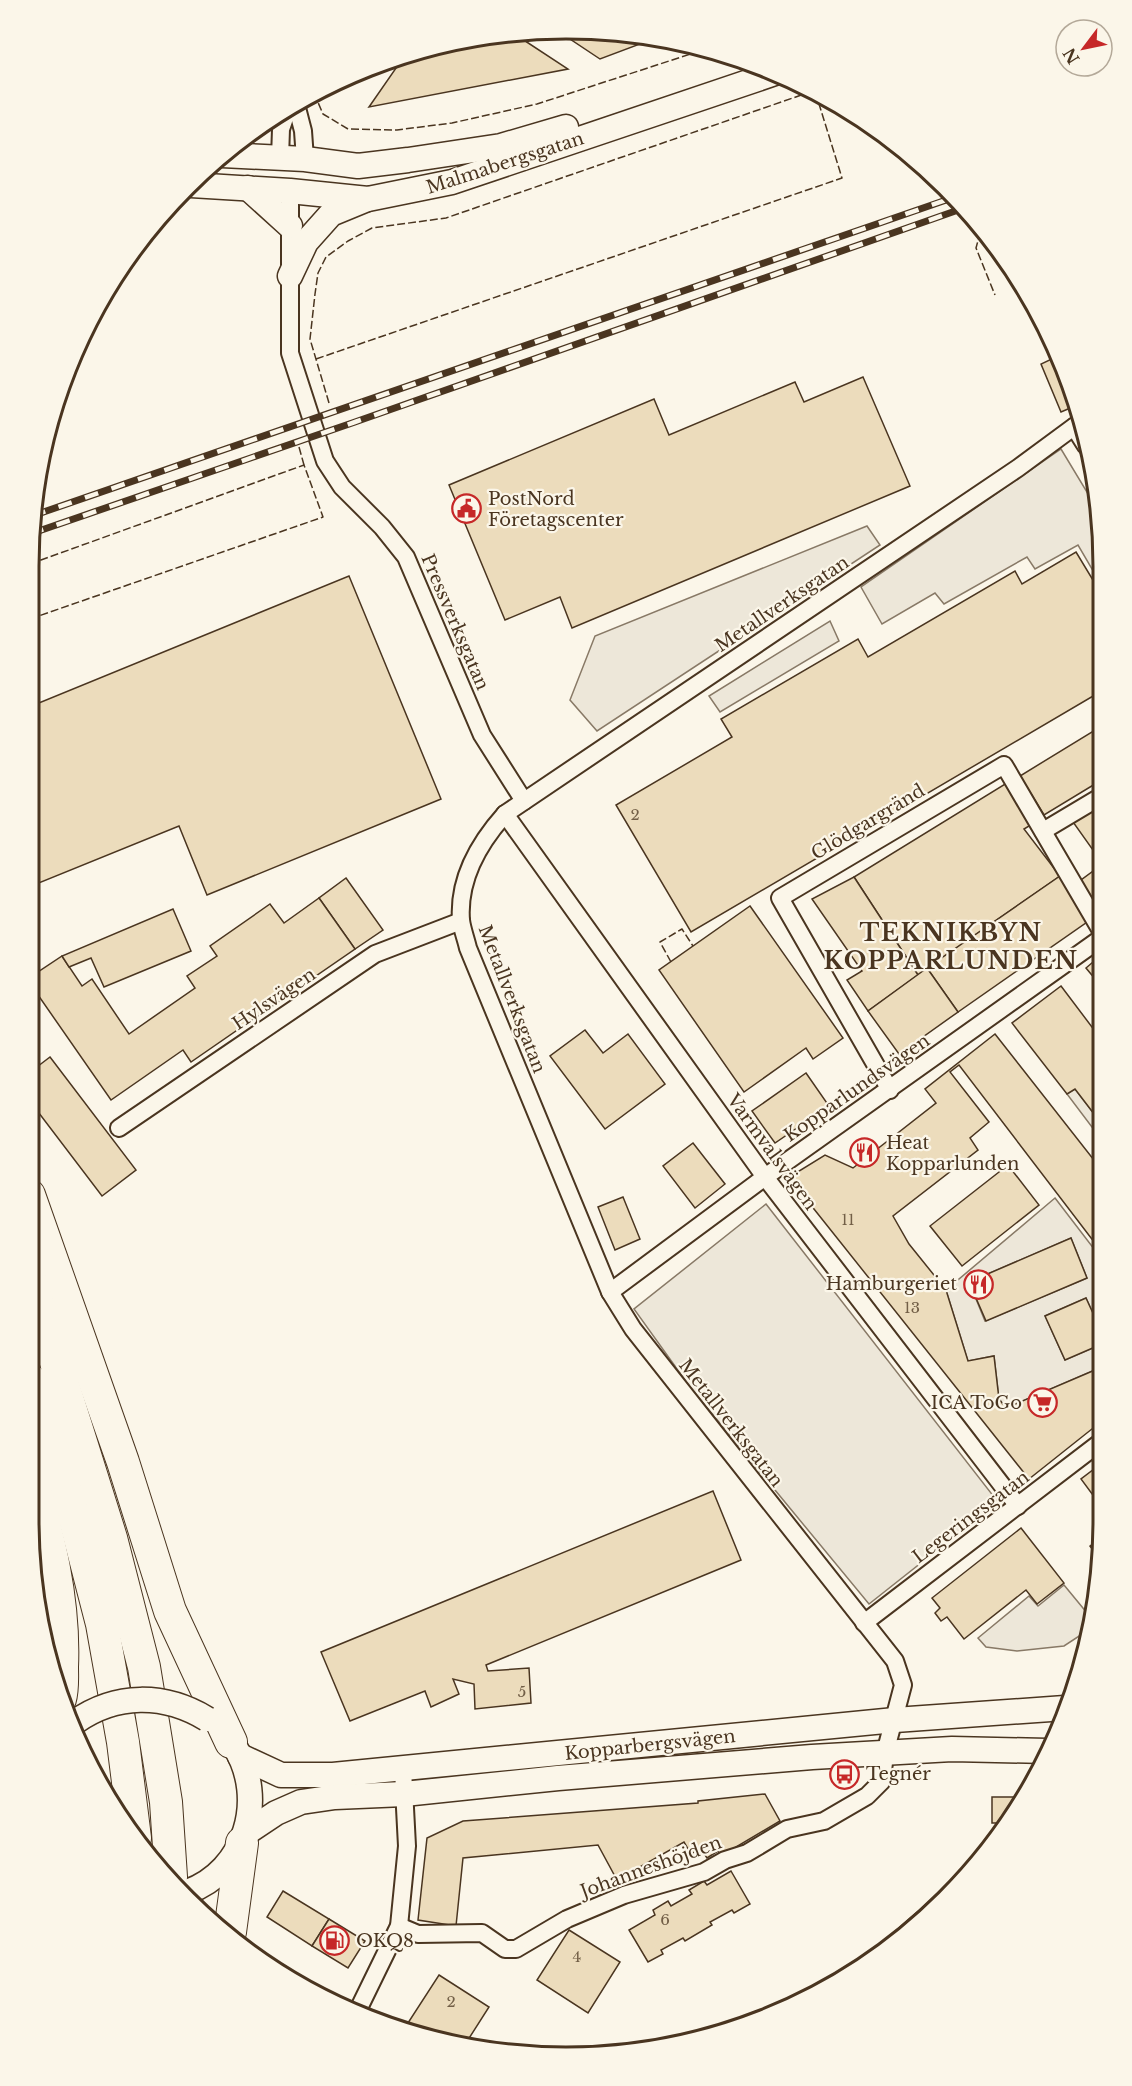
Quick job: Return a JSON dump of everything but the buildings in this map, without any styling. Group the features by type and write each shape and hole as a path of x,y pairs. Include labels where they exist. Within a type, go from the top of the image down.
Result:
{"highway":[{"path":"39,1223 123,1462 170,1611 235,1749"},
{"path":"39,1308 111,1538 144,1667 166,1802 170,1867"},
{"path":"39,1409 76,1523 102,1624 123,1742 133,1820"},
{"path":"39,1510 58,1595 68,1691"},
{"path":"231,1926 244,1838"}],"street":[{"name":"Malmabergsgatan","path":"236,156 305,159 358,165 501,146 544,134 738,68"},
{"name":"Malmabergsgatan","path":"201,186 368,199 452,182 763,77"},
{"path":"290,191 305,159 303,131 298,113"},
{"path":"284,122 281,129 280,158 290,191"},
{"path":"248,188 290,226"},
{"name":"Pressverksgatan","path":"290,191 290,352 325,461 342,487 382,527 406,557 482,735 524,801"},
{"path":"290,276 306,242 331,214 368,199"},
{"name":"Metallverksgatan","path":"885,1753 903,1685 895,1661 633,1329 610,1292 468,948 461,921 462,894 473,856 488,833 505,814 1018,468 1074,427"},
{"name":"Glödgargränd","path":"890,1090 780,898 1004,765 1093,917"},
{"path":"1043,831 1093,800"},
{"name":"Varmvalsvägen","path":"505,814 765,1178 1017,1506"},
{"name":"Hylsvägen","path":"119,1128 375,954 461,921"},
{"name":"Kopparlundsvägen","path":"610,1292 765,1178 1093,944"},
{"name":"Legeringsgatan","path":"864,1623 1093,1448"},
{"path":"76,1713 123,1700 142,1699 176,1704 207,1719 235,1749 249,1782 251,1802 244,1838 220,1871 208,1881 190,1890"},
{"name":"Kopparbergsvägen","path":"235,1749 281,1775 333,1775 403,1770 895,1720 1058,1709"},
{"name":"Kopparbergsvägen","path":"244,1838 276,1813 301,1802 335,1797 404,1794 558,1778 885,1753 952,1749 1040,1751"},
{"name":"Johanneshöjden","path":"399,1926 418,1934 482,1933 505,1949 516,1949 567,1918 624,1895 704,1872 725,1860 747,1853 787,1829 824,1821 867,1796 882,1780 885,1753"},
{"path":"360,2005 399,1926 407,1846 403,1770"}],"shaded area":[{"path":"1061,449 1087,493 1093,571 1078,545 1035,569 1027,557 944,604 935,593 882,624 861,587"},
{"path":"867,526 880,545 597,731 570,700 595,636"},
{"path":"830,621 839,641 720,712 709,696"},
{"path":"1075,1089 1093,1113 1093,1128 1067,1094"},
{"path":"1055,1198 1093,1248 1093,1313 1086,1298 1045,1316 1065,1360 1093,1348 1093,1371 1006,1408 999,1399 994,1356 968,1361 946,1290","holes":["1071,1238 1087,1278 985,1321 969,1282"]},
{"path":"766,1204 998,1502 869,1604 690,1387 634,1309"},
{"path":"1064,1585 1085,1610 1080,1636 1064,1646 1017,1651 986,1647 978,1638 1029,1596 1038,1606"}],"railway":[{"path":"42,512 945,200"},
{"path":"40,530 955,211"}],"fence":[{"path":"318,102 323,114 348,129 397,130 452,123 537,104 690,54"},
{"path":"329,403 310,339 315,294 318,273 326,257 348,241 372,228 446,218 802,95"},
{"path":"316,359 842,178 819,104"},
{"path":"979,239 976,248 995,295"},
{"path":"299,447 304,465"},
{"path":"39,561 304,465 323,517 39,616"},
{"path":"671,962 660,942 682,929 693,946"}],"place":[{"name":"PostNord Företagscenter","path":"467,509"},
{"name":"Heat Kopparlunden","path":"865,1153"},
{"name":"Hamburgeriet","path":"978,1284"},
{"name":"ICA ToGo","path":"1043,1403"},
{"name":"Tegnér","path":"845,1774"},
{"name":"OKQ8","path":"335,1941"}],"district":[{"name":"TEKNIKBYN KOPPARLUNDEN","path":"951,946"}]}
